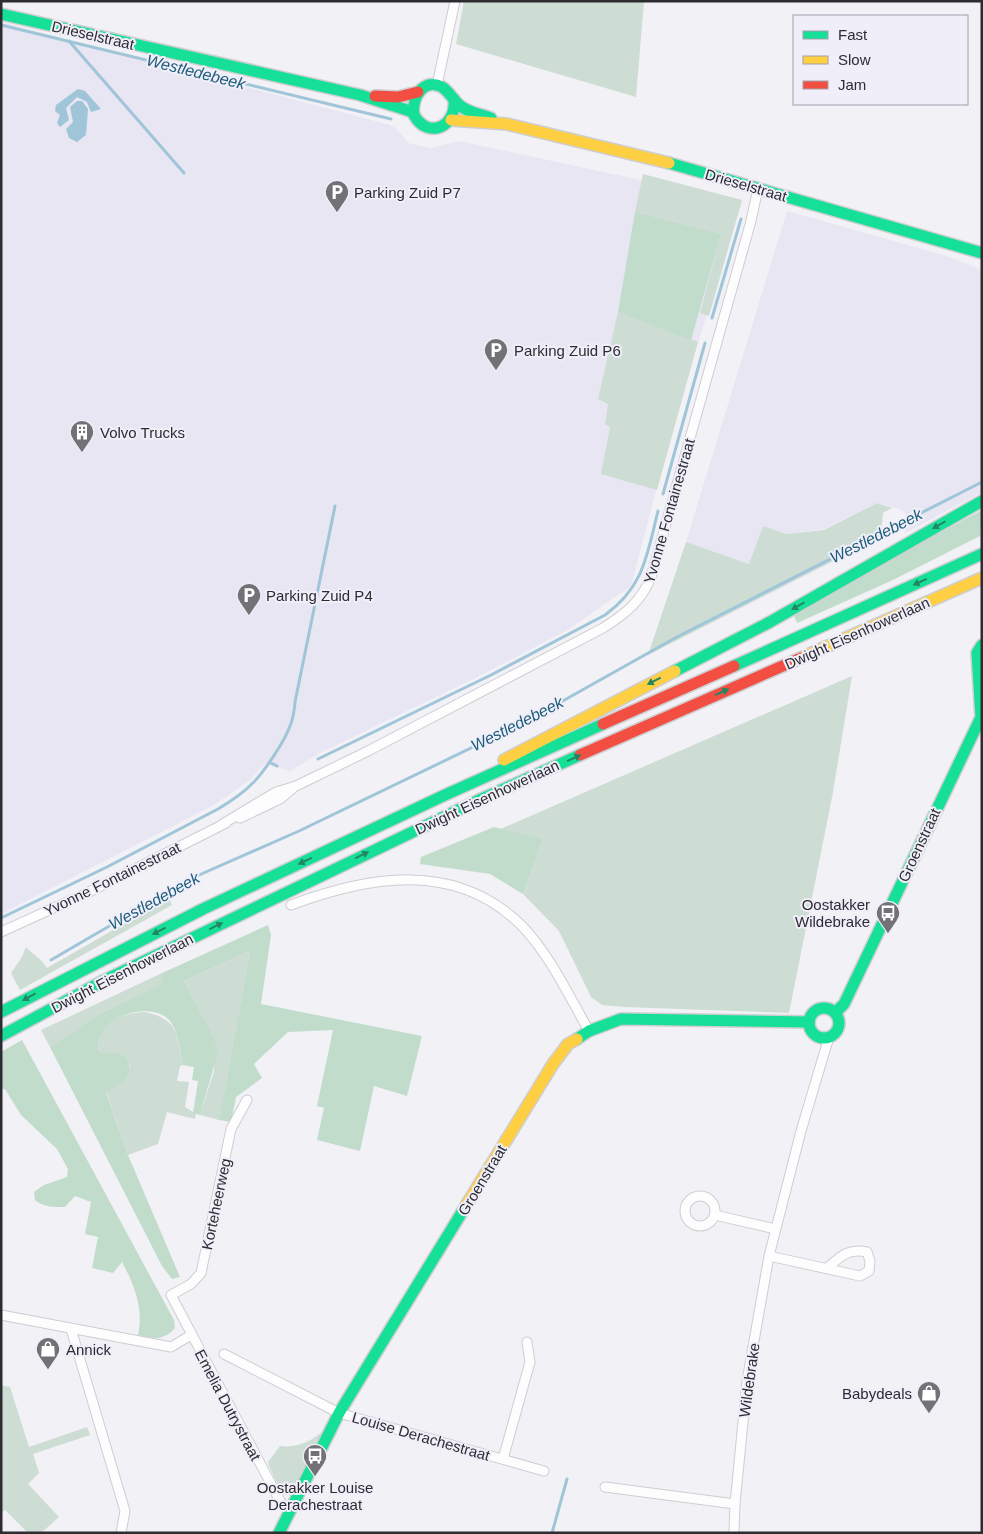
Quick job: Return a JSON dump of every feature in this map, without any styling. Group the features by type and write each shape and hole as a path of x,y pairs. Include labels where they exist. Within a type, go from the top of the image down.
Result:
{"main road":[{"name":"Drieselstraat","path":"1,14 360,95 413,112 419,123 430,128 441,127 451,120 507,124"},
{"name":"Drieselstraat","path":"360,95 389,97 418,92 424,88 437,85 446,89 462,107 507,124 640,155 982,253"},
{"path":"413,112 412,103 418,92"},
{"path":"451,120 454,112 454,99"},
{"path":"445,795 526,746 770,622 982,501"},
{"name":"Dwight Eisenhowerlaan","path":"1,1012 203,908 445,795 982,554"},
{"name":"Dwight Eisenhowerlaan","path":"1,1036 103,980 477,801 982,578"},
{"name":"Groenstraat","path":"835,1013 844,1004 981,717 977,653 982,645"},
{"path":"821,1008 830,1009 835,1013 839,1022 838,1028 829,1037 820,1038 814,1035 810,1029 809,1022 812,1013 821,1008"},
{"name":"Groenstraat","path":"280,1532 340,1413 553,1064 568,1044 589,1031 621,1020 809,1022"}],"street":[{"path":"437,85 454,1"},
{"name":"Yvonne Fontainestraat","path":"1,932 89,892 222,825 276,792 296,786 625,615 645,592 651,577 751,221 758,188"},
{"path":"291,904 335,889 394,880 440,882 479,895 496,905 523,927 548,960 589,1031"},
{"name":"Wildebrake","path":"734,1533 747,1381 769,1256 829,1037"},
{"name":"Korteheerweg","path":"171,1295 191,1284 201,1273 231,1129 247,1100"},
{"path":"715,1215 775,1229"},
{"path":"769,1256 860,1276 869,1270 870,1261 867,1252 854,1249 838,1258 827,1268"},
{"name":"Emelia Dutrystraat","path":"171,1295 280,1500 290,1512"},
{"path":"1,1314 171,1347 191,1335"},
{"path":"71,1329 125,1511 121,1533"},
{"name":"Louise Derachestraat","path":"503,1459 530,1362 527,1342"},
{"name":"Emelia Dutrystraat","path":"224,1354 340,1413"},
{"name":"Louise Derachestraat","path":"340,1413 544,1471"},
{"path":"605,1487 735,1504"}],"shaded area":[{"path":"464,1 644,1 636,97 456,44"},
{"name":"Volvo Trucks","path":"1,22 390,125 397,129 408,143 431,148 459,141 742,202 677,410 631,586 566,631 475,678 320,753 290,771 265,764 250,780 214,805 1,914"},
{"path":"643,174 742,200 709,316 700,313 721,234 635,212"},
{"path":"787,211 950,257 982,270 982,492 904,534 908,524 906,514 900,509 877,503 824,529 787,534 763,526 749,564 686,542"},
{"path":"618,312 698,342 657,490 601,474 610,427 605,424 608,404 598,399"},
{"path":"877,503 892,508 883,513 881,534 877,539 648,655 686,542 749,564 763,526 787,534 824,530"},
{"path":"852,676 833,792 789,1013 624,1007 602,1005 591,997 559,931 523,894 543,839 498,830"},
{"path":"169,898 172,905 20,990 11,973 22,957 26,947 47,968"},
{"path":"250,951 219,1120 200,1115 214,1071 213,1035 184,981"},
{"path":"160,974 164,983 98,1015 50,1047 41,1030"},
{"path":"145,1012 165,1019 175,1030 183,1065 180,1066 177,1081 189,1082 185,1107 196,1114 195,1119 167,1112 158,1144 128,1155 106,1092 120,1084 130,1067 122,1056 99,1052 98,1042 100,1034 105,1027 118,1017"},
{"path":"1,1385 10,1387 29,1447 87,1427 90,1435 33,1454 39,1473 28,1484 59,1517 41,1533 28,1533 5,1510 1,1513"},
{"path":"323,1431 294,1492 285,1495 275,1479 268,1462 280,1446 292,1446 303,1443"}],"green space":[{"path":"635,212 721,234 691,340 618,312"},
{"path":"982,510 980,536 893,580 797,623 793,613"},
{"path":"494,827 543,839 523,894 490,874 420,864 421,857"},
{"path":"268,925 271,935 261,1004 422,1036 407,1096 374,1086 360,1151 317,1140 324,1108 317,1106 333,1030 288,1032 254,1064 262,1078 236,1097 231,1122 219,1120 250,951 184,981 213,1035 218,1052 200,1115 193,1113 198,1081 192,1080 194,1067 183,1065 177,1036 169,1020 160,1014 149,1011 124,1015 113,1021 104,1029 99,1039 99,1052 117,1053 123,1056 128,1062 129,1070 126,1079 106,1093 128,1155 180,1277 172,1279 162,1266 50,1047 98,1015 163,983 160,974"},
{"path":"22,1040 174,1320 175,1328 167,1335 153,1338 138,1335 140,1325 139,1306 122,1262 113,1273 92,1268 98,1237 85,1234 91,1202 75,1196 65,1207 57,1207 45,1205 35,1200 34,1192 44,1185 67,1177 68,1169 57,1149 21,1115 5,1089 1,1089 1,1052"}],"water":[{"path":"78,89 85,91 101,109 91,112 87,102 77,97 66,108 69,120 60,127 57,123 60,115 55,111 56,105"},
{"path":"77,101 82,101 88,109 86,135 77,142 69,138 66,129 73,122 70,107"}],"waterway":[{"name":"Westledebeek","path":"1,25 391,119"},
{"path":"69,41 184,173"},
{"path":"712,318 741,219"},
{"path":"663,494 705,343"},
{"name":"Westledebeek","path":"51,960 190,879 299,831 527,721 675,638 982,482"},
{"name":"Westledebeek","path":"1,918 107,867 218,809 239,796 260,775 283,740 292,719 335,506"},
{"path":"318,759 491,675 605,615 618,604 636,581 647,556 658,511"},
{"name":"Westledebeek","path":"271,763 277,766"},
{"path":"552,1533 567,1479"}],"traffic: fast":[{"path":"1,14 360,95 413,112"},
{"path":"454,99 454,109 451,117 440,127 427,127 420,123 414,115 414,102 420,91 424,87 435,85 445,89 465,109 491,118"},
{"path":"669,163 982,253"},
{"path":"675,671 770,622 982,501"},
{"path":"734,666 982,554"},
{"path":"835,1013 844,1004 981,717 977,653 982,645"},
{"path":"1,1012 203,909 445,795 603,724"},
{"path":"1,1036 103,981 477,801 580,755"},
{"path":"824,1008 835,1012 839,1023 835,1034 824,1038 813,1034 809,1023 813,1012 824,1008"},
{"path":"577,1039 589,1031 621,1019 809,1022"},
{"path":"279,1533 339,1413 467,1204"}],"traffic: slow":[{"path":"451,120 507,124 669,163"},
{"path":"801,658 982,578"},
{"path":"504,760 675,671"},
{"path":"467,1204 553,1064 568,1044 577,1039"}],"traffic: jam":[{"path":"375,96 398,97 418,92"},
{"path":"580,755 801,658"},
{"path":"603,724 734,666"}],"place":[{"name":"Parking Zuid P7","path":"337,213"},
{"name":"Parking Zuid P6","path":"496,371"},
{"name":"Volvo Trucks","path":"82,453"},
{"name":"Parking Zuid P4","path":"249,616"},
{"name":"Oostakker Wildebrake","path":"888,934"},
{"name":"Annick","path":"48,1370"},
{"name":"Babydeals","path":"929,1414"},
{"name":"Oostakker Louise Derachestraat","path":"315,1477"}]}
